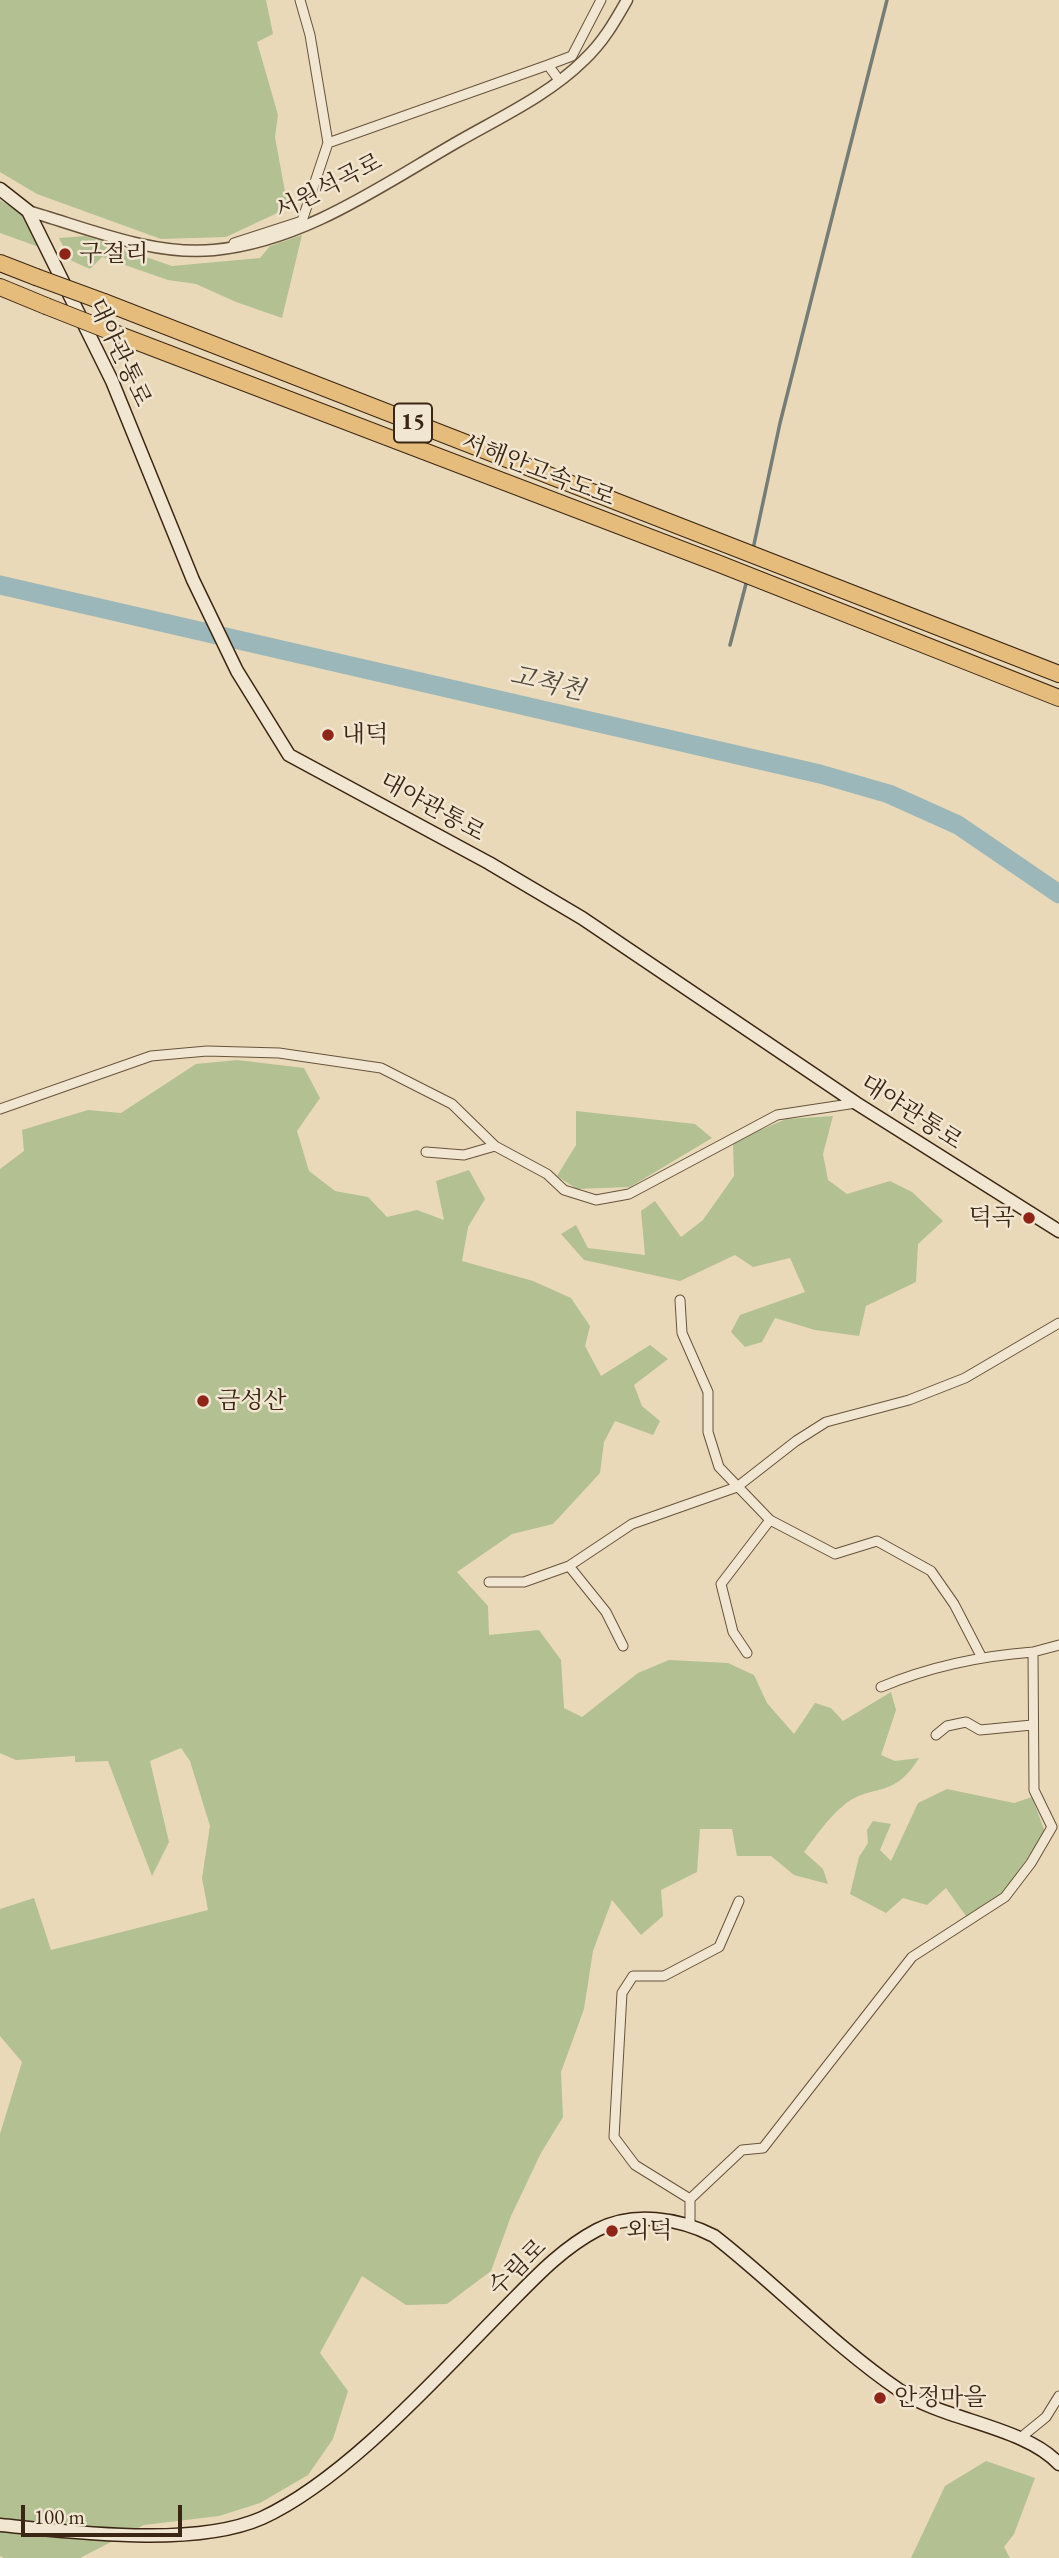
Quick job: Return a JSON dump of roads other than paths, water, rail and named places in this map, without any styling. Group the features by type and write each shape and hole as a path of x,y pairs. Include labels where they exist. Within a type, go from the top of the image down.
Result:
{"highway":[{"name":"서해안고속도로","path":"0,263 1059,674"},
{"name":"서해안고속도로","path":"0,288 717,563 1059,698"}],"main road":[{"name":"서원석곡로","path":"0,189 28,211"},
{"name":"대야관통로","path":"28,211 112,381 199,592 237,671 289,755 489,863 582,918 856,1103 1059,1231"},
{"name":"수림로","path":"0,2525 142,2535 223,2530 261,2518 303,2496 372,2439 558,2256 598,2229 631,2219 690,2224 725,2244 901,2392 956,2417 1037,2445 1059,2464"}],"street":[{"path":"213,250 302,221 328,143 310,35 300,0"},
{"path":"328,143 548,65 577,59 601,0"},
{"name":"서원석곡로","path":"28,211 171,251 213,250 260,243 316,222 559,80 577,59 608,36 626,0"},
{"path":"548,65 559,80"},
{"path":"0,1109 151,1056 207,1051 279,1053 382,1068 452,1104 495,1146 547,1174 564,1189 596,1200 629,1194 777,1115 856,1103"},
{"path":"426,1152 464,1155 495,1146"},
{"path":"680,1300 682,1333 708,1392 708,1432 719,1466 770,1520 835,1553 877,1541 931,1571 954,1604 981,1656"},
{"path":"489,1582 524,1582 569,1566 632,1524 737,1487 796,1441 826,1422 909,1400 965,1378 1059,1323"},
{"path":"747,1653 733,1632 721,1584 770,1520"},
{"path":"569,1566 606,1612 623,1646"},
{"path":"881,1687 921,1670 981,1656 1033,1651 1059,1645"},
{"path":"690,2224 690,2199 742,2150 763,2148 912,1957 1005,1897 1031,1863 1052,1827 1034,1790 1033,1651"},
{"path":"936,1735 947,1726 966,1722 980,1730 1032,1725"},
{"path":"690,2199 635,2165 614,2137 622,1993 633,1976 664,1976 719,1947 739,1901"},
{"path":"1020,2439 1046,2417 1059,2396"}],"waterway":[{"path":"753,549 780,423 887,0"},
{"path":"730,645 747,580"},
{"name":"고척천","path":"0,585 820,774 889,794 958,825 1059,894"}],"place":[{"name":"구절리","path":"65,254"},
{"name":"내덕","path":"328,735"},
{"name":"덕곡","path":"1029,1218"},
{"name":"금성산","path":"203,1401"},
{"name":"외덕","path":"612,2231"},
{"name":"안정마을","path":"880,2398"}]}
